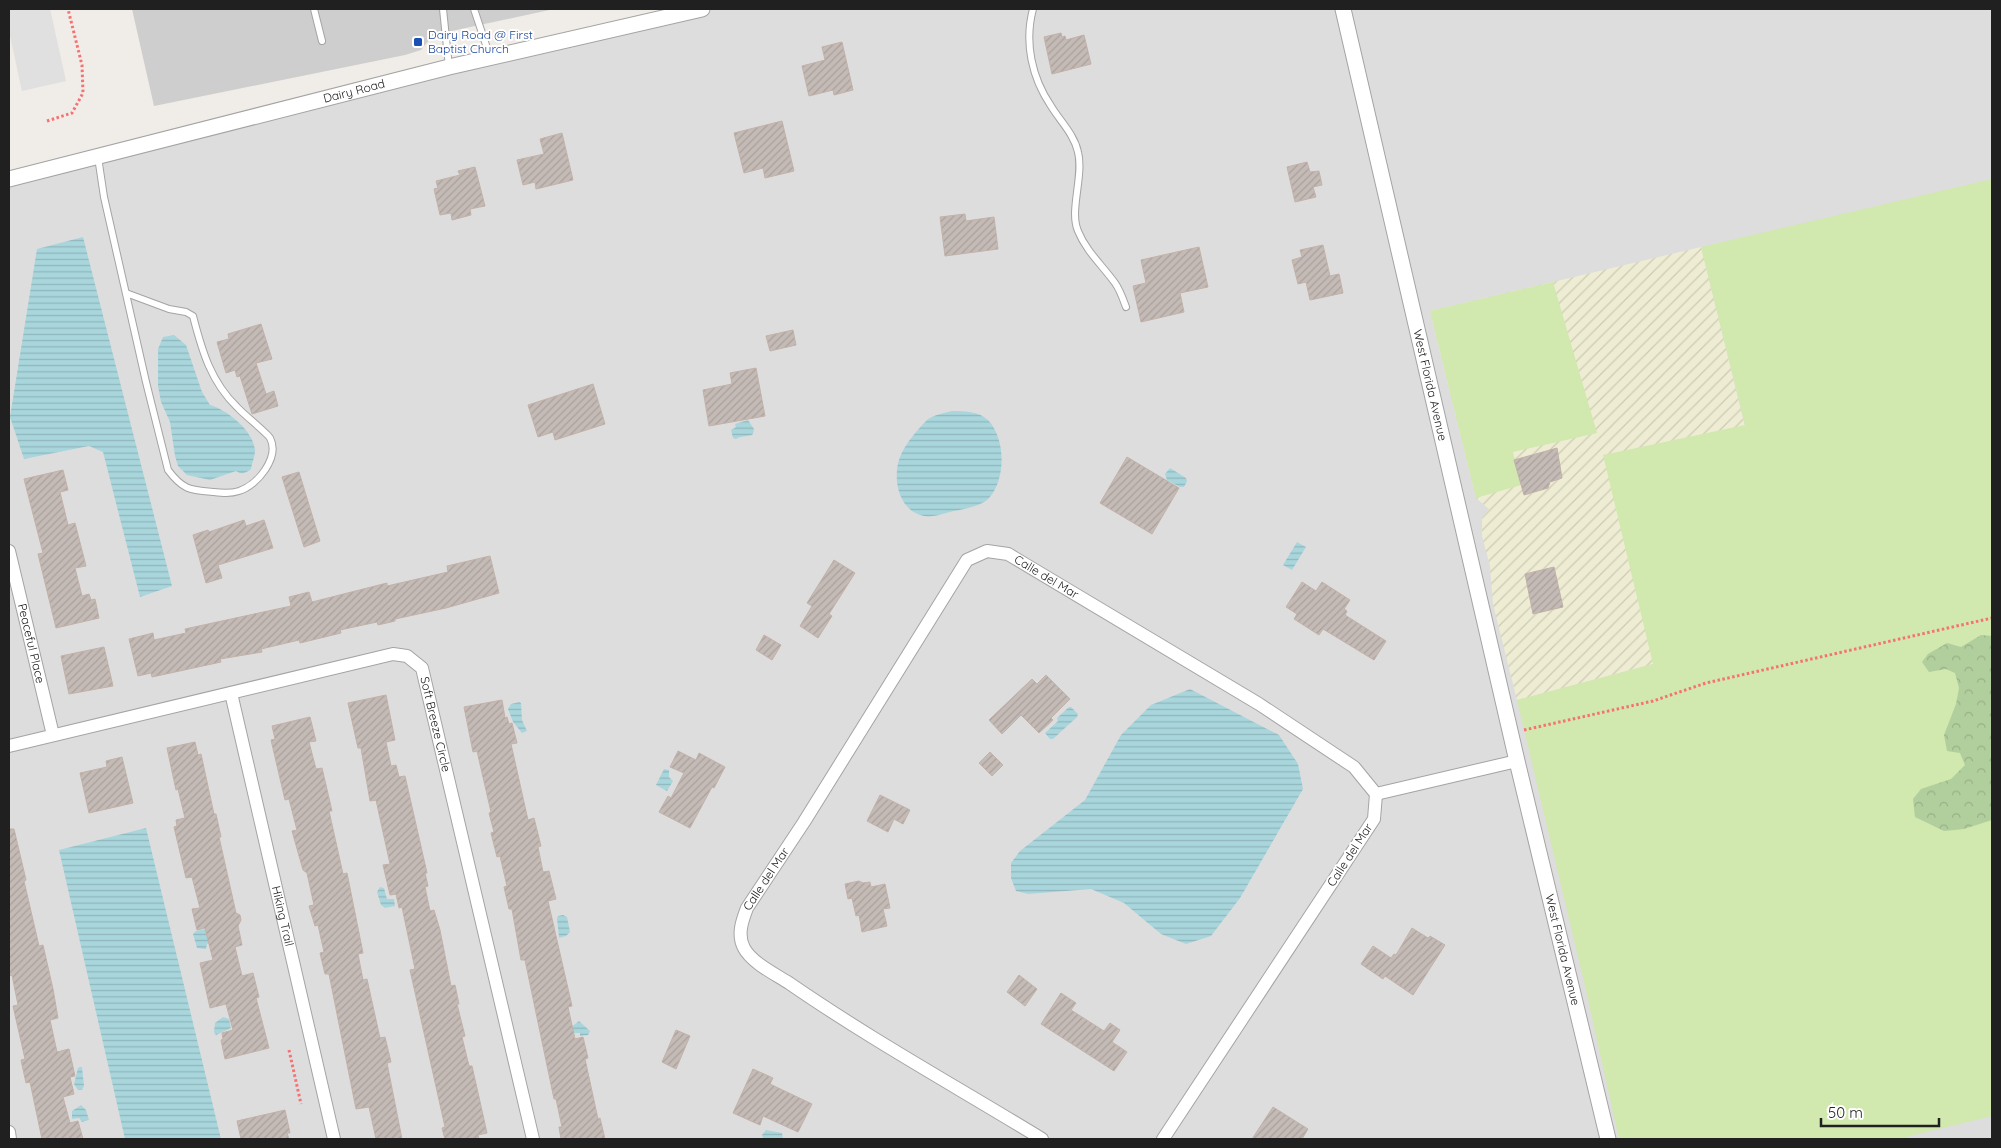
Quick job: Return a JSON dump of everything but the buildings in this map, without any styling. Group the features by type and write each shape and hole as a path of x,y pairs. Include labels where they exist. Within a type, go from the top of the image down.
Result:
{"street":[{"name":"Dairy Road","path":"9,180 449,68 702,9"},
{"name":"West Florida Avenue","path":"1343,9 1517,761 1608,1139"},
{"name":"Peaceful Place","path":"9,551 53,735"},
{"name":"Calle del Mar","path":"1042,1139 816,1002 756,961 745,950 740,936 747,908 804,822 967,560 987,551 1008,554 1258,704 1354,766 1376,794 1374,819 1164,1139"},
{"name":"Soft Breeze Circle","path":"9,746 393,654 407,656 422,668 533,1139"},
{"name":"Hiking Trail","path":"231,693 334,1139"},
{"path":"1376,794 1517,761"},
{"path":"9,1132 10,1139"}],"lane":[{"path":"314,9 322,41"},
{"path":"443,9 449,68"},
{"path":"474,9 490,58"},
{"path":"1032,9 1030,48 1036,79 1051,106 1070,132 1078,152 1080,182 1074,215 1077,228 1087,249 1116,284 1126,307"},
{"path":"98,157 104,197 146,382 168,470 175,480 188,490 228,494 241,491 256,480 265,470 273,446 270,436 223,394 208,367 193,316 186,312 169,309 126,293"}],"path":[{"path":"47,121 72,113 83,93 82,65 68,9"},
{"path":"1511,733 1653,701 1706,683 1992,618"},
{"path":"289,1050 301,1104"}],"shaded area":[{"path":"9,9 50,9 66,81 22,91 9,31"},
{"path":"132,9 554,9 433,35 421,50 405,55 154,106"},
{"path":"702,9 1992,9 1992,1139 9,1139 9,179"}],"green space":[{"path":"1992,179 1992,1116 1898,1139 1619,1139 1585,986 1517,700 1653,664 1603,455 1745,425 1701,247"},
{"path":"1701,247 1799,647 1653,664 1517,700 1493,604 1490,566 1482,536 1482,518 1489,509 1476,498 1430,311"},
{"path":"1553,282 1597,433 1513,452 1521,485 1476,498 1430,311"},
{"path":"1981,635 1992,636 1992,820 1964,829 1944,831 1915,817 1913,799 1921,789 1951,779 1965,765 1960,753 1947,751 1944,735 1956,704 1959,688 1955,673 1946,669 1929,672 1922,662 1928,654 1947,643 1961,647"}],"water":[{"path":"83,237 172,586 140,597 103,452 89,446 24,459 10,417 37,249"},
{"path":"174,335 186,345 202,392 210,405 231,416 250,435 255,452 251,469 247,472 236,471 210,480 187,475 178,466 170,422 161,402 158,386 158,349 163,337"},
{"path":"952,411 966,411 980,415 988,420 994,428 1001,448 1002,459 999,480 995,490 982,503 939,515 924,516 908,508 899,492 897,474 900,457 908,442 927,420 935,415"},
{"path":"748,420 754,429 753,434 736,439 733,438 731,430 736,427 735,424"},
{"path":"1170,468 1186,478 1187,481 1184,487 1180,487 1167,480 1165,474"},
{"path":"1297,542 1306,547 1292,570 1283,565"},
{"path":"1190,689 1279,735 1298,764 1303,789 1240,898 1211,936 1186,944 1161,934 1124,903 1091,889 1028,894 1016,891 1011,878 1011,863 1020,851 1085,800 1121,735 1151,705"},
{"path":"521,703 522,720 527,731 522,733 513,722 508,709 511,704"},
{"path":"1069,707 1078,714 1077,717 1053,739 1050,739 1045,733"},
{"path":"664,769 669,770 669,777 673,781 667,791 656,785"},
{"path":"146,828 221,1139 125,1139 59,850"},
{"path":"380,887 384,888 387,899 394,899 395,906 385,908 381,905 377,892"},
{"path":"563,915 567,917 570,932 566,936 559,938 557,918"},
{"path":"206,929 213,942 207,944 206,949 197,948 193,934 196,931"},
{"path":"223,1017 229,1019 231,1028 216,1035 214,1032 215,1023"},
{"path":"579,1021 590,1031 588,1035 580,1036 580,1033 574,1033 570,1028"},
{"path":"82,1067 84,1086 82,1090 78,1090 74,1084 78,1068"},
{"path":"81,1105 86,1110 89,1120 82,1122 79,1118 72,1119 72,1111"},
{"path":"766,1130 782,1133 783,1139 763,1139 762,1135"}],"place":[{"name":"Dairy Road @ First Baptist Church","path":"418,42"}]}
